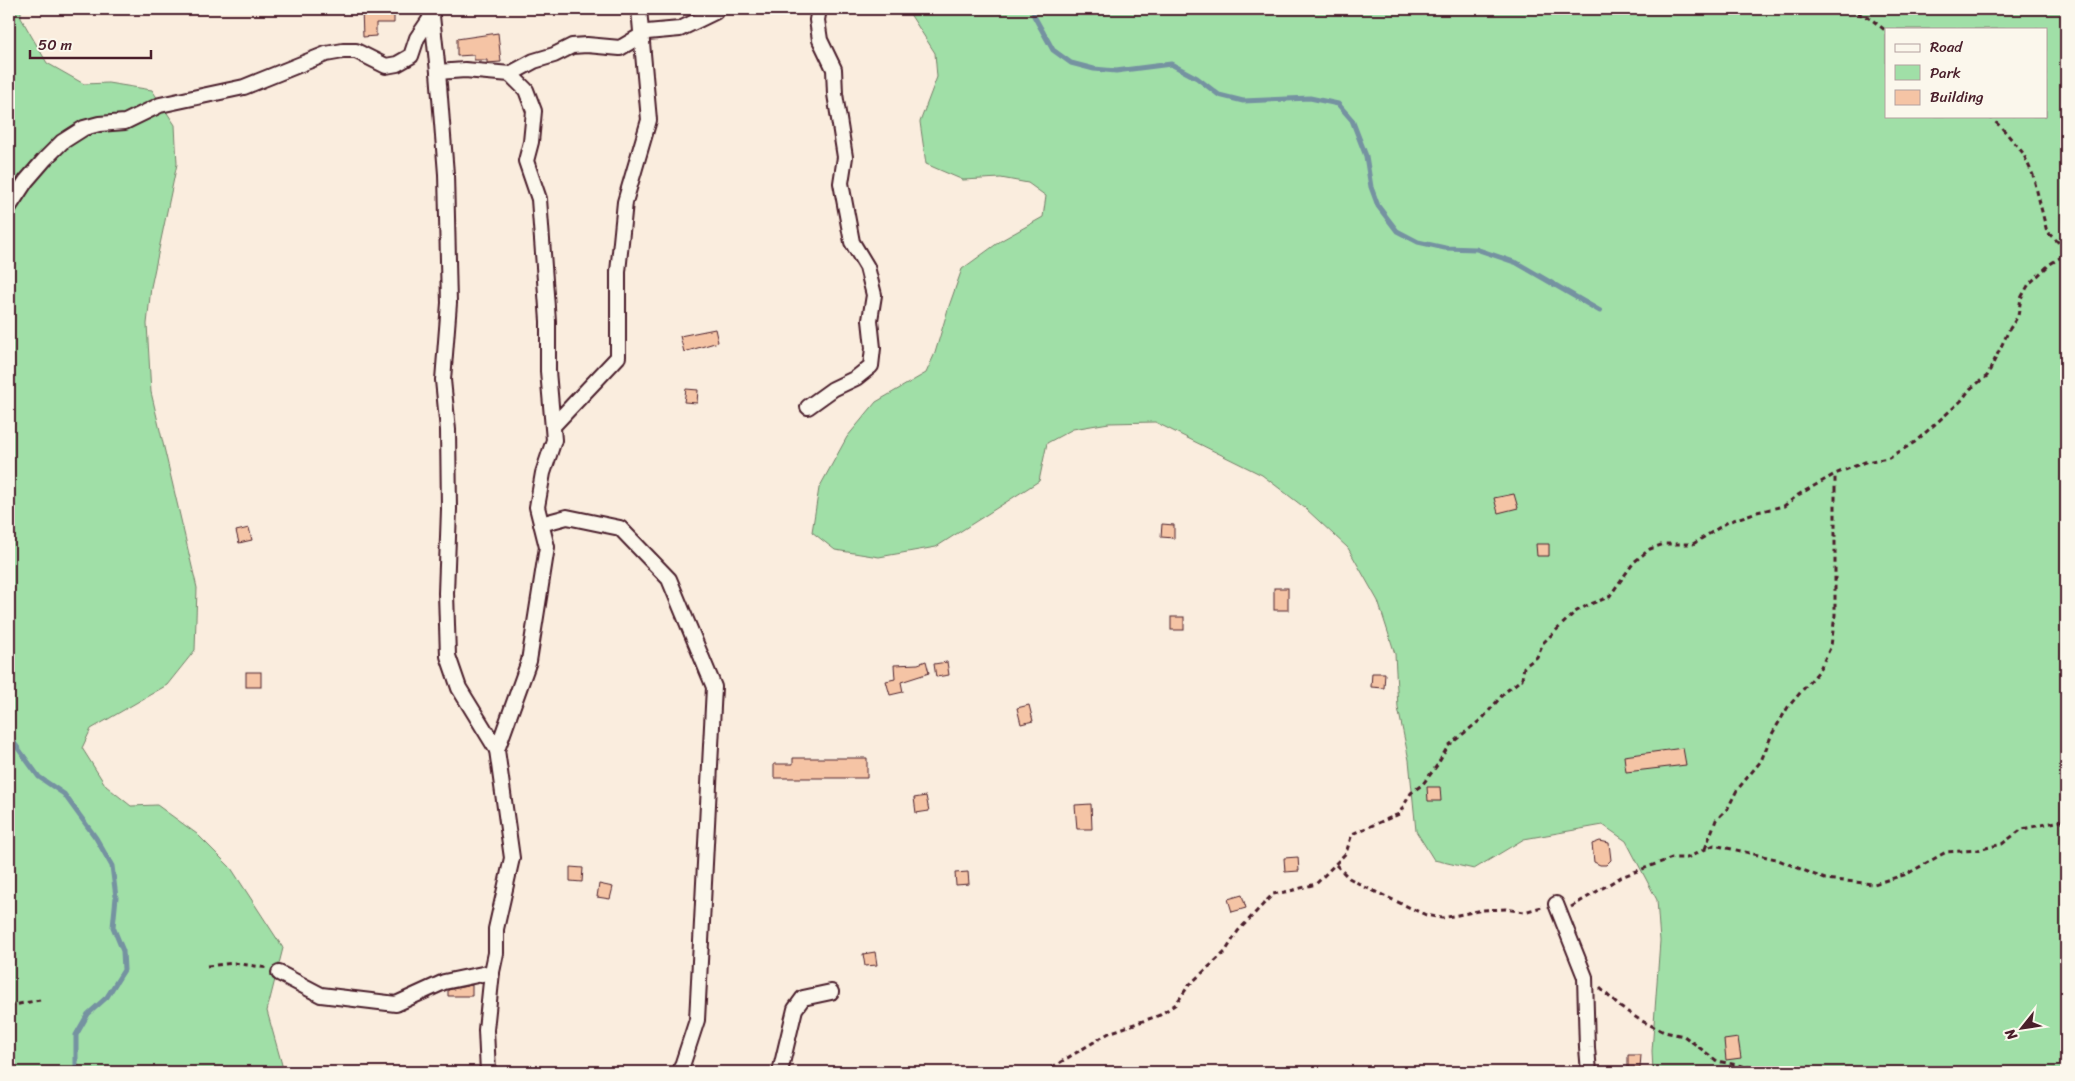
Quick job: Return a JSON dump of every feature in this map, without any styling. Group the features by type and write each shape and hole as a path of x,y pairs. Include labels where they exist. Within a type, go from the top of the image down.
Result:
{"street":[{"path":"553,426 618,357 618,272 625,202 649,120 639,9"},
{"path":"438,72 465,70 510,74 534,61 554,55 572,46 587,44 620,48 647,32 680,28 717,9"},
{"path":"808,407 833,389 856,378 871,366 873,348 870,320 874,295 868,267 852,242 842,183 845,157 835,94 834,69 820,40 817,20 819,9"},
{"path":"430,12 438,72 446,174 449,303 443,380 448,430 450,509 446,593 448,656 458,688 497,750 512,858 496,929 496,953 492,972 486,1030 488,1072"},
{"path":"9,207 26,181 45,159 62,142 84,128 99,124 125,122 160,104 244,87 326,54 356,51 386,66 397,64 411,56 417,38 430,12"},
{"path":"497,750 529,661 547,547 537,507 543,473 554,440 548,371 548,321 539,199 526,162 531,142 534,111 526,90 510,74"},
{"path":"542,524 567,517 620,528 669,579 714,688 698,1020 680,1072"},
{"path":"1556,904 1585,977 1589,1072"},
{"path":"279,973 321,995 396,1004 444,982 492,972"},
{"path":"780,1072 794,1009 803,998 831,992"}],"path":[{"path":"1850,9 1871,20 1885,30"},
{"path":"1991,118 2002,128 2022,153 2033,175 2047,232 2066,249"},
{"path":"1044,1072 1109,1033 1160,1016 1176,1004 1189,985 1225,952 1238,931 1273,894 1316,884 1346,853 1352,834 1399,814 1411,792 1423,784 1438,764 1448,746 1483,718 1504,693 1522,679 1524,668 1537,657 1543,643 1575,612 1609,597 1634,562 1650,549 1664,544 1693,544 1728,522 1757,512 1784,506 1798,495 1835,474 1865,462 1889,458 1915,442 1961,401 1970,389 1987,376 2009,330 2018,316 2021,298 2029,284 2050,264 2063,256 2066,257"},
{"path":"1705,849 1716,820 1728,808 1737,790 1760,762 1772,734 1788,707 1819,671 1831,646 1835,615 1835,474"},
{"path":"1336,865 1349,878 1365,887 1426,915 1442,918 1483,910 1506,909 1524,912 1556,904 1568,909 1621,877 1672,858 1687,858 1714,845 1776,859 1825,879 1874,884 1907,874 1946,852 1978,850 2002,844 2022,829 2066,820"},
{"path":"207,966 234,963 266,967 279,973"},
{"path":"1585,977 1620,1007 1640,1020 1664,1032 1684,1036 1717,1061 1773,1072"},
{"path":"9,1006 40,1000"}],"green space":[{"path":"9,9 21,9 21,18 47,63 84,84 108,83 152,90 175,125 177,164 151,287 147,324 151,392 197,588 195,650 167,685 91,729 82,748 106,786 131,806 157,805 197,834 231,868 283,948 267,1011 284,1072 9,1072"},
{"path":"904,9 2066,9 2066,1072 1653,1072 1652,1051 1660,941 1657,900 1626,841 1603,825 1524,839 1474,869 1434,860 1416,831 1409,760 1398,708 1395,654 1378,601 1348,548 1305,508 1262,475 1155,422 1109,423 1073,429 1047,443 1039,481 936,547 879,557 835,550 812,532 819,488 847,437 876,402 926,373 935,353 962,269 1002,240 1043,217 1046,196 1028,183 1001,178 963,180 926,164 920,122 937,77 935,53 910,14"}],"building":[{"path":"362,9 394,9 394,23 376,23 376,36 363,37"},
{"path":"498,33 501,62 487,63 487,60 474,60 474,55 457,56 457,39"},
{"path":"715,329 718,342 684,352 680,336"},
{"path":"686,389 698,390 697,403 684,402"},
{"path":"1514,494 1518,508 1498,513 1494,498"},
{"path":"1162,524 1174,525 1174,538 1161,537"},
{"path":"249,528 252,540 239,543 236,531"},
{"path":"1536,544 1549,544 1549,556 1537,556"},
{"path":"1274,588 1288,588 1288,610 1274,610"},
{"path":"1171,617 1184,617 1184,630 1171,630"},
{"path":"926,661 929,673 901,682 903,692 890,695 886,681 895,679 894,665 918,664"},
{"path":"947,662 949,675 936,677 934,664"},
{"path":"246,672 261,672 261,687 246,687"},
{"path":"1372,673 1385,673 1384,688 1371,687"},
{"path":"1029,705 1033,721 1021,724 1017,708"},
{"path":"1683,748 1686,765 1626,772 1624,756"},
{"path":"793,758 867,758 867,778 774,778 774,764 793,764"},
{"path":"1427,787 1440,787 1441,801 1428,801"},
{"path":"926,796 929,811 916,813 914,798"},
{"path":"1091,804 1092,829 1077,829 1075,805"},
{"path":"1600,841 1609,843 1611,860 1606,865 1594,862 1592,844"},
{"path":"1298,857 1299,871 1285,872 1284,858"},
{"path":"570,867 583,868 582,882 570,881"},
{"path":"968,872 969,884 956,885 955,873"},
{"path":"599,884 613,887 610,899 597,897"},
{"path":"1242,895 1246,908 1232,912 1228,899"},
{"path":"875,952 877,965 865,966 863,954"},
{"path":"472,985 472,996 448,996 448,990"},
{"path":"1738,1038 1741,1058 1726,1060 1724,1040"},
{"path":"1628,1055 1641,1055 1640,1068 1628,1068"}],"waterway":[{"path":"1033,9 1034,16 1053,50 1071,63 1094,69 1116,71 1171,64 1197,78 1219,95 1243,101 1310,98 1338,104 1352,120 1366,156 1371,187 1378,206 1397,231 1418,242 1445,248 1476,249 1517,263 1600,311"},
{"path":"9,736 39,777 64,794 96,838 112,866 116,897 113,927 123,951 124,970 107,997 88,1014 76,1035 76,1069 73,1072"}]}
